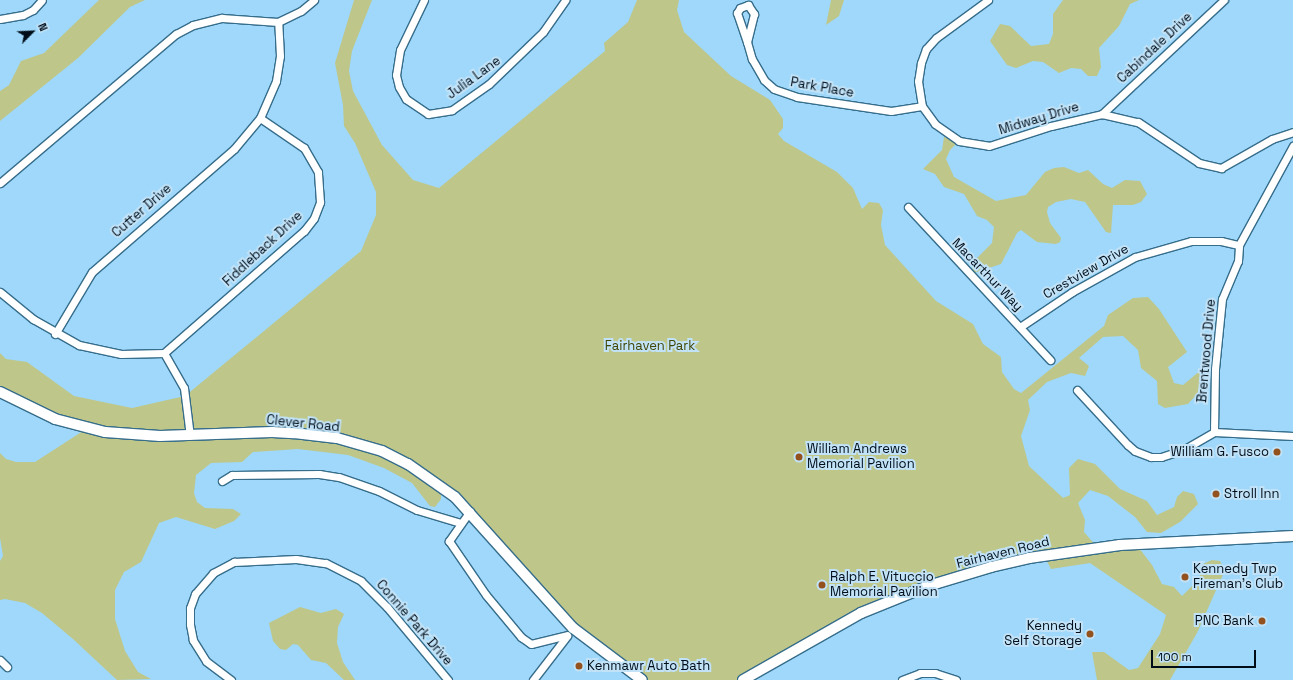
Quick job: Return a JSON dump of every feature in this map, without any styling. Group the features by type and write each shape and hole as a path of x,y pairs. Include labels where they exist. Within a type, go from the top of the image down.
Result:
{"street":[{"path":"1,17 28,13 42,0"},
{"path":"0,183 176,34 193,25 222,18 278,22 301,11 314,0"},
{"name":"Julia Lane","path":"424,0 400,50 396,75 399,87 406,99 428,114 452,110 489,84 543,32 565,0"},
{"path":"922,106 918,81 926,49 952,24 988,0"},
{"name":"Cabindale Drive","path":"1102,114 1224,0"},
{"path":"260,118 268,104 276,80 280,56 278,22"},
{"name":"Park Place","path":"747,42 752,59 764,80 784,94 891,111 922,106"},
{"name":"Midway Drive","path":"922,106 946,134 972,145 989,146 1051,126 1102,114 1138,122 1199,163 1209,167 1221,168 1231,164 1272,139 1293,132"},
{"name":"Cutter Drive","path":"55,334 92,272 234,148 260,118"},
{"name":"Fiddleback Drive","path":"164,353 293,241 314,218 320,202 320,185 313,160 293,139 260,118"},
{"name":"Brentwood Drive","path":"1214,432 1215,369 1222,300 1238,261 1239,245 1293,146"},
{"name":"Macarthur Way","path":"908,206 1050,360"},
{"name":"Crestview Drive","path":"1020,327 1072,292 1135,257 1191,241 1221,241 1239,245"},
{"path":"0,292 55,334 101,351 121,354 164,353 184,388 190,436"},
{"path":"1077,390 1128,445 1143,455 1161,457 1183,450 1214,432 1293,436"},
{"name":"Clever Road","path":"0,392 33,410 76,426 132,435 190,436 272,432 337,438 382,452 408,464 432,480 470,511 570,632 642,680"},
{"path":"222,481 232,475 319,474 338,477 379,491 417,510 461,523"},
{"path":"470,511 451,537 450,546 521,637 531,644 536,645 570,632"},
{"name":"Fairhaven Road","path":"743,680 861,613 928,586 1000,565 1037,556 1120,544 1293,536"},
{"name":"Connie Park Drive","path":"231,680 206,661 193,640 190,616 195,594 213,573 234,562 296,559 326,563 362,581 387,607 448,680"},
{"path":"533,680 570,632"},
{"path":"0,660 7,667"},
{"path":"902,680 920,673 935,673 956,680"}],"green space":[{"path":"99,0 145,0 130,7 78,58 0,121 0,91 9,85 21,61 44,53"},
{"name":"Fairhaven Park","path":"354,0 372,0 352,51 349,71 353,91 382,145 413,180 439,188 605,51 604,43 628,22 637,0 679,0 677,10 684,32 731,76 770,100 783,119 783,128 778,134 784,141 837,172 853,188 862,209 869,202 879,203 883,210 881,225 885,245 936,301 973,324 983,344 1001,357 1002,372 1014,389 1021,393 1104,326 1108,315 1133,298 1148,297 1159,309 1187,352 1168,367 1174,383 1183,385 1201,370 1207,373 1209,381 1188,404 1165,408 1158,404 1157,381 1141,368 1138,350 1123,336 1103,337 1079,358 1089,366 1085,376 1071,373 1047,382 1028,400 1030,410 1021,436 1029,466 1063,498 1070,495 1069,468 1078,459 1095,464 1120,489 1147,501 1157,515 1174,507 1177,497 1183,491 1194,494 1198,504 1180,522 1161,533 1147,532 1135,517 1108,496 1090,490 1078,503 1085,520 1084,532 1097,547 1029,558 894,599 743,680 642,680 573,628 470,511 382,451 294,433 190,436 76,425 0,391 0,353 6,359 27,362 74,396 132,408 185,396 361,251 376,215 376,192 355,143 344,126 343,105 335,63"},
{"path":"831,0 844,0 839,16 826,25"},
{"path":"1063,0 1139,0 1130,4 1119,26 1099,48 1101,67 1097,76 1088,76 1081,69 1071,68 1059,73 1043,62 1033,61 1016,68 1007,65 990,41 1000,24 1010,26 1031,46 1049,44 1053,34 1053,14"},
{"path":"944,137 959,141 950,150 946,159 954,177 996,201 1026,195 1045,172 1054,168 1064,167 1079,173 1088,170 1103,184 1112,188 1125,180 1140,181 1147,194 1141,202 1133,205 1113,205 1111,233 1106,232 1085,202 1071,199 1056,202 1048,207 1047,212 1050,223 1061,238 1060,242 1056,244 1037,242 1021,230 1017,233 1001,264 974,273 971,264 992,243 994,227 987,220 977,216 964,194 944,187 935,174 923,169 942,150"},
{"path":"83,431 273,434 336,441 381,453 431,481 441,495 441,499 435,507 430,506 412,483 384,468 348,455 298,449 253,452 242,462 211,463 196,475 194,493 197,502 205,508 233,509 241,514 234,521 215,529 176,517 159,523 141,562 124,572 115,590 115,619 125,651 138,672 151,679 117,680 73,639 42,613 25,603 5,599 0,600 0,561 3,556 0,538 0,453 6,459 16,462 35,462"},
{"path":"1136,544 1152,565 1162,584 1174,587 1182,596 1199,579 1203,564 1212,560 1220,561 1225,570 1197,633 1170,680 1097,680 1092,652 1104,652 1129,670 1138,668 1160,634 1166,615 1090,563 1051,569 1044,556"},
{"path":"300,607 321,613 336,609 344,614 338,627 337,643 343,662 355,680 344,680 326,663 311,660 298,645 293,644 286,650 280,649 273,641 269,623"}],"place":[{"name":"William G. Fusco","path":"1277,452"},
{"name":"William Andrews Memorial Pavilion","path":"799,457"},
{"name":"Stroll Inn","path":"1216,494"},
{"name":"Kennedy Twp Fireman's Club","path":"1185,577"},
{"name":"Ralph E. Vituccio Memorial Pavilion","path":"822,585"},
{"name":"PNC Bank","path":"1262,621"},
{"name":"Kennedy Self Storage","path":"1090,634"},
{"name":"Kenmawr Auto Bath","path":"579,666"}]}
